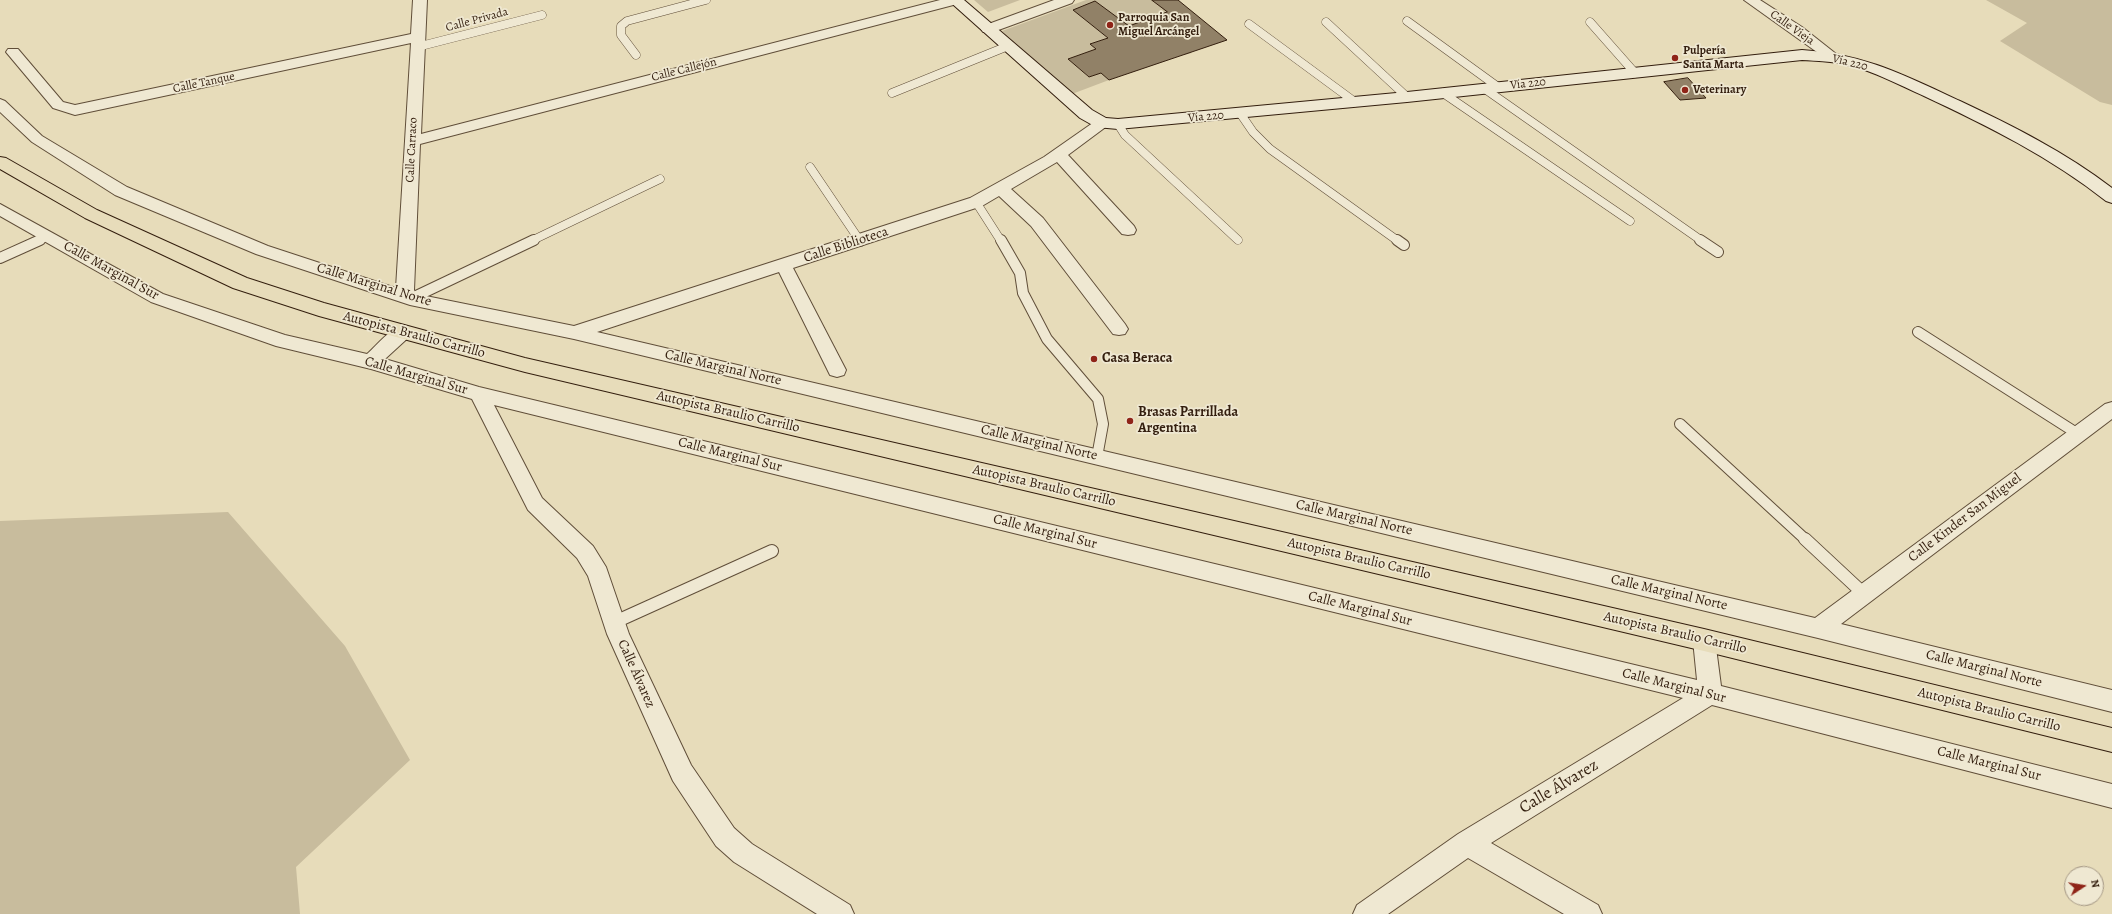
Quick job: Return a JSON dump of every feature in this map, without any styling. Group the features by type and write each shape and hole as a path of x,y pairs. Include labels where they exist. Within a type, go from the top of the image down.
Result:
{"highway":[{"name":"Autopista Braulio Carrillo","path":"0,162 91,214 240,283 319,309 403,332 525,365 1704,640 2112,740"}],"main road":[{"path":"956,0 1086,114 1110,124"},
{"name":"Vía 220","path":"1110,124 1240,114 1802,55 1848,60 1886,73 2012,132 2079,172 2112,197"}],"street":[{"name":"Calle Carraco","path":"410,299 405,290 420,0"},
{"name":"Calle Callejón","path":"412,140 956,0"},
{"path":"988,29 1067,0"},
{"name":"Calle Vieja","path":"1750,0 1797,30 1832,58"},
{"name":"Calle Tanque","path":"12,52 58,105 75,110 418,42"},
{"name":"Calle Marginal Norte","path":"0,104 37,139 121,191 262,250 410,299 574,333 1818,628 2112,701"},
{"name":"Calle Biblioteca","path":"574,333 784,266 976,202 1001,189 1110,124"},
{"path":"1058,154 1128,230"},
{"path":"1001,189 1037,222 1119,329"},
{"name":"Calle Marginal Sur","path":"0,209 157,298 282,341 371,362 479,394 1710,694 2112,796"},
{"path":"784,266 837,370"},
{"path":"371,362 403,332"},
{"name":"Calle Álvarez","path":"479,394 536,504 549,519 576,542 592,562 598,573 618,634 682,773 725,837 743,853 841,914"},
{"name":"Calle Kinder San Miguel","path":"1818,628 2078,434 2104,424 2112,408"},
{"path":"1704,640 1710,694"},
{"name":"Calle Álvarez","path":"1366,914 1467,843 1710,694"},
{"path":"1467,843 1589,914"}],"lane":[{"path":"636,55 621,35 621,26 627,21 706,0"},
{"name":"Calle Privada","path":"418,42 542,14"},
{"path":"1407,21 1491,88 1718,252"},
{"path":"1326,22 1407,96"},
{"path":"1590,22 1635,73"},
{"path":"1249,24 1355,102"},
{"path":"892,93 1008,46"},
{"path":"1443,93 1630,221"},
{"path":"1240,114 1253,132 1270,150 1404,245"},
{"path":"1110,124 1125,135 1238,240"},
{"path":"810,167 860,241"},
{"path":"410,299 660,179"},
{"path":"976,202 1003,242 1020,273 1023,293 1048,339 1069,362 1098,399 1103,424 1097,457"},
{"path":"0,258 48,236"},
{"path":"1918,332 2078,434"},
{"path":"1680,424 1864,594"},
{"path":"615,622 772,551"}],"shaded area":[{"path":"974,0 1020,0 988,12"},
{"path":"1086,0 1152,0 1161,7 1179,1 1184,5 1149,19 1192,53 1184,55 1153,31 1131,28 1095,2 1073,10 1108,38 1091,44 1096,49 1068,59 1088,77 1101,73 1109,80 1072,94 1002,31"},
{"path":"1986,0 2112,0 2112,105 2100,102 2000,41 2027,23"},
{"path":"228,512 345,646 410,760 296,867 300,914 0,914 0,521"}],"building":[{"path":"1152,0 1178,0 1227,40 1109,80 1101,73 1089,77 1068,59 1096,49 1090,44 1108,38 1073,10 1095,1 1129,26 1167,12"},
{"name":"Veterinary","path":"1688,78 1706,98 1680,100 1664,82"}],"place":[{"name":"Parroquia San Miguel Arcángel","path":"1110,25"},
{"name":"Pulpería Santa Marta","path":"1675,58"},
{"name":"Veterinary","path":"1685,90"},
{"name":"Casa Beraca","path":"1094,359"},
{"name":"Brasas Parrillada Argentina","path":"1130,421"}]}
